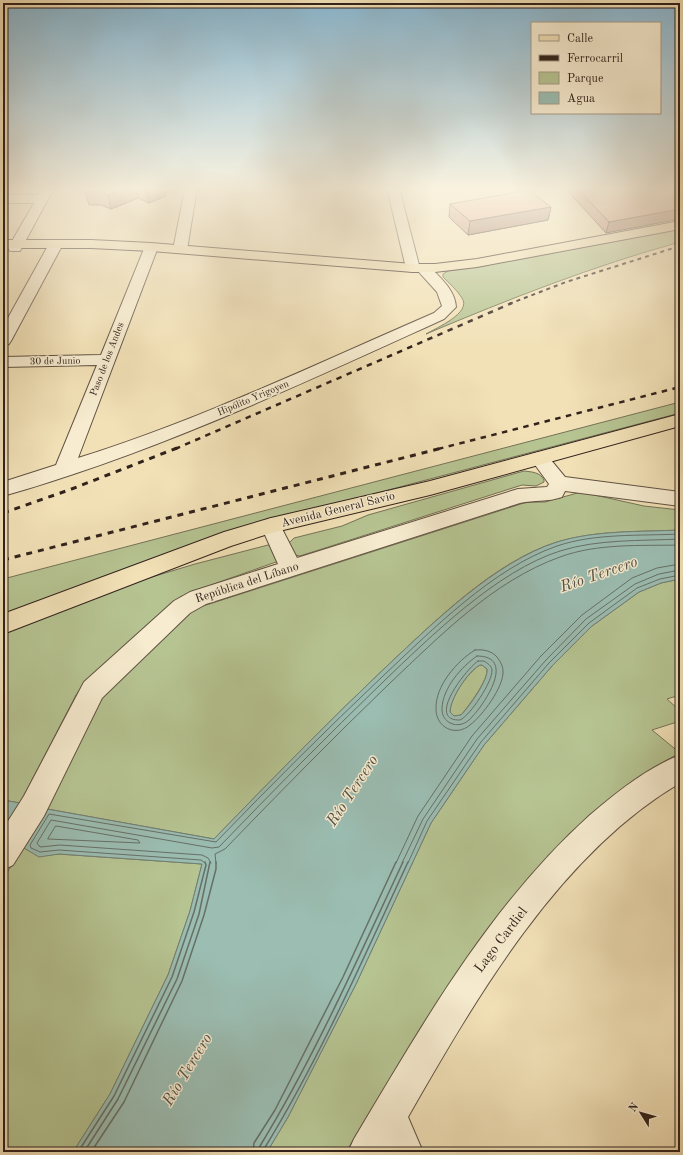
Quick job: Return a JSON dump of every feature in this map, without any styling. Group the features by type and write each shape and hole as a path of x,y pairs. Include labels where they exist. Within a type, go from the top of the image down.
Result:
{"main road":[{"path":"10,246 56,244 151,247 418,268 450,266 497,260 592,242"},
{"path":"3,624 102,587 197,559 273,532 346,520 430,488 680,420"}],"street":[{"path":"180,250 181,242"},
{"path":"410,242 418,268"},
{"path":"3,341 56,244"},
{"name":"Paso de los Andes","path":"64,470 151,247"},
{"name":"Hipólito Yrigoyen","path":"3,489 150,441 208,418 439,316 449,307 449,299 442,289 418,268"},
{"name":"30 de Junio","path":"3,362 106,360"},
{"path":"539,458 559,483 680,499"},
{"name":"República del Líbano","path":"7,850 34,806 93,690 175,612 189,602 518,496 527,494 550,494 555,492 559,483"},
{"path":"273,532 291,569"},
{"name":"Lago Cardiel","path":"367,1152 473,977 531,900 583,841 632,797 680,768"},
{"path":"389,1115 404,1152"}],"green space":[{"path":"601,242 680,242 583,272 488,308 426,334 452,319 462,309 464,304 462,298 455,289 443,277 443,274 448,271"},
{"path":"680,402 680,413 233,531 3,614 3,579"},
{"path":"524,471 538,474 542,477 544,482 536,486 522,485 300,556 295,555 289,543 294,538 342,526 368,515"},
{"path":"581,492 644,506 680,510 680,530 603,533 572,538 534,551 511,563 488,578 445,612 387,666 300,751 214,839 47,809 103,694 188,612 527,502 545,502"},
{"path":"268,545 271,546 278,560 276,562 180,597 85,682 76,695 20,803 3,800 3,630 99,593 195,564"},
{"path":"680,579 680,695 667,699 679,710 680,721 652,730 680,753 640,777 603,806 380,1095 346,1152 267,1152 288,1117 356,984 431,823 484,745 552,666 592,626 639,592 661,583"},
{"path":"480,665 487,669 485,679 473,700 461,715 454,716 450,712 456,693 470,673"},
{"path":"24,848 39,856 59,854 202,864 190,911 168,975 110,1094 73,1152 3,1152 3,878"}],"water":[{"name":"Río Tercero","path":"680,530 680,579 661,583 639,592 592,626 552,666 484,745 431,823 356,984 288,1117 267,1152 73,1152 110,1094 168,975 190,911 202,864 59,854 39,857 24,848 47,809 214,839 343,708 387,666 445,613 488,578 534,551 572,538 603,533","holes":["482,665 487,669 487,674 482,686 469,706 461,715 454,716 450,712 456,693 470,673 475,668"]},
{"path":"3,800 20,803 3,831"}],"railway":[{"path":"509,304 566,282 680,246"},
{"path":"175,449 512,303"},
{"path":"438,449 680,387"},
{"path":"3,513 69,490 177,448"},
{"path":"3,560 442,448"}]}
